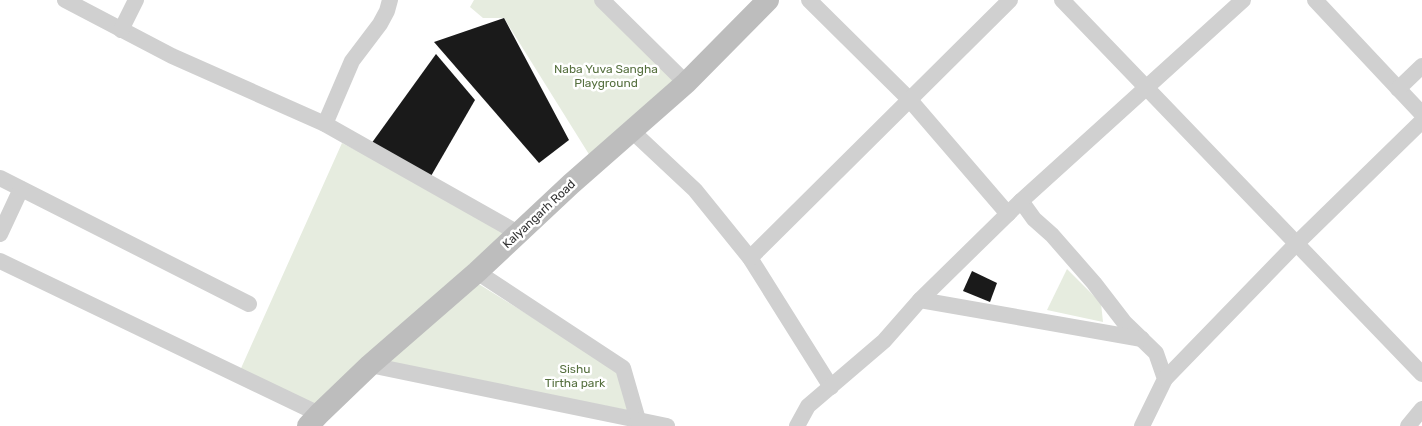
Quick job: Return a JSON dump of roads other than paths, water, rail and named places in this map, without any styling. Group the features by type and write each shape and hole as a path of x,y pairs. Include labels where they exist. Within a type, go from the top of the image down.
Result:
{"main road":[{"name":"Kalyangarh Road","path":"314,420 370,364 477,272 571,184 686,83 768,0"}],"street":[{"path":"65,0 172,56 325,124 518,233"},
{"path":"121,30 136,0"},
{"path":"325,124 352,61 380,24 390,0"},
{"path":"602,0 686,83"},
{"path":"809,0 909,99 1008,214"},
{"path":"750,258 1010,0"},
{"path":"1062,0 1422,374"},
{"path":"797,426 808,406 884,341 920,300 1021,201 1243,0"},
{"path":"1315,0 1422,114"},
{"path":"1398,89 1422,66"},
{"path":"1142,426 1165,379 1296,244 1422,121"},
{"path":"632,131 695,190 750,258 831,386"},
{"path":"0,178 248,304"},
{"path":"0,234 21,189"},
{"path":"1021,201 1034,219 1052,235 1094,283 1124,322 1156,353 1165,379"},
{"path":"0,261 314,420"},
{"path":"477,272 623,368 638,420"},
{"path":"920,300 1142,339"},
{"path":"370,364 667,426"},
{"path":"1408,426 1422,409"}],"park label":[{"name":"Naba Yuva Sangha Playground","path":"606,76"},
{"name":"Sishu Tirtha park","path":"575,376"}]}
